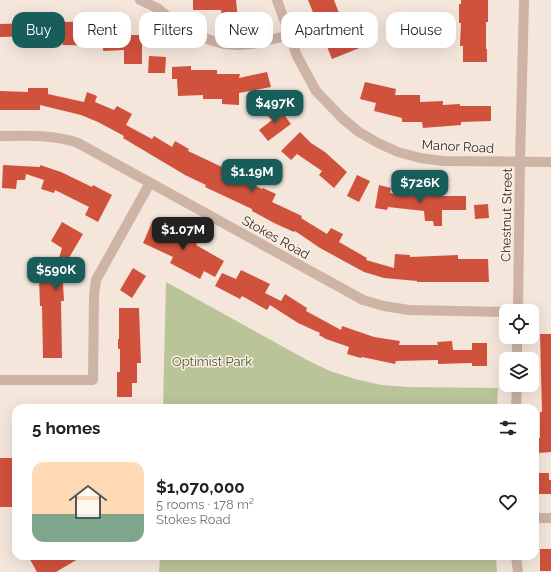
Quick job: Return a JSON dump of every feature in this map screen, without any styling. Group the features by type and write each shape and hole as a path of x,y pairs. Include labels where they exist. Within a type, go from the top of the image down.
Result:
{"street":[{"path":"140,0 157,8 188,32 224,44 252,44 281,38"},
{"name":"Manor Road","path":"276,0 281,13"},
{"name":"Chestnut Street","path":"518,304 524,0"},
{"name":"Manor Road","path":"294,48 316,91 343,119 359,132 398,152 420,158 443,161 551,162"},
{"name":"Stokes Road","path":"0,136 66,138 78,143 363,300 384,306 409,310 499,312"},
{"path":"0,380 93,380 94,295 96,280 150,183"},
{"path":"516,404 517,392"},
{"path":"539,518 551,518"},
{"path":"516,560 518,572"}],"green space":[{"name":"Optimist Park","path":"166,282 307,360 330,371 355,379 381,385 407,387 498,388 497,404 163,404"},
{"path":"160,560 496,560 497,572 159,572"}],"building":[{"path":"193,0 236,0 237,12 221,12 221,10 193,10"},
{"path":"308,0 334,0 339,12 313,12"},
{"path":"461,0 488,0 488,22 486,22 487,62 463,62 463,46 460,46 461,23 459,23 459,4 461,4"},
{"path":"65,22 73,22 73,45 65,45"},
{"path":"0,24 12,24 12,37 0,37"},
{"path":"131,35 139,35 139,48 142,48 142,64 124,64 124,50 103,51 103,48 131,48"},
{"path":"328,48 360,48 332,59"},
{"path":"149,56 166,57 165,73 148,73"},
{"path":"191,66 191,70 217,70 217,74 240,74 239,78 267,72 271,87 239,93 239,105 222,104 222,99 203,99 203,95 178,96 177,79 172,79 172,67"},
{"path":"365,82 396,89 395,95 420,95 420,102 443,101 443,105 460,104 460,106 491,106 491,121 461,122 461,125 423,128 422,122 402,122 402,118 374,111 376,103 360,99"},
{"path":"28,88 48,88 48,94 84,102 87,92 97,96 95,102 114,110 117,106 132,114 126,125 152,139 154,136 172,147 175,141 189,149 188,151 236,172 234,175 262,189 263,188 276,194 272,202 302,216 301,218 327,234 331,228 343,234 339,242 367,258 366,260 394,268 395,254 410,255 410,257 458,255 458,259 488,259 489,282 417,282 384,278 364,272 320,248 295,231 294,232 274,223 252,211 252,209 205,187 206,185 185,175 123,138 124,136 98,122 81,115 40,105 40,110 0,110 0,91 28,92"},
{"path":"278,107 291,124 268,141 259,130 272,120 267,115"},
{"path":"300,132 311,143 325,152 347,172 334,188 319,175 322,171 297,154 291,160 281,151"},
{"path":"3,165 40,167 40,165 61,172 92,187 93,185 112,195 98,222 85,215 89,207 55,190 54,193 41,189 44,180 26,174 25,180 17,180 16,189 2,188"},
{"path":"357,175 370,181 359,202 347,196"},
{"path":"379,185 391,188 390,193 419,196 466,196 466,210 442,210 442,226 434,226 433,221 425,221 424,211 388,207 387,210 375,208"},
{"path":"488,204 489,218 475,219 474,205"},
{"path":"153,220 197,243 196,245 224,261 215,277 204,271 200,279 170,263 173,257 143,243"},
{"path":"62,222 83,234 63,268 67,269 63,283 64,301 61,301 62,358 43,358 42,306 40,306 39,278 44,261 57,265 62,248 51,241"},
{"path":"133,268 146,276 132,298 120,290"},
{"path":"241,270 270,284 265,293 281,301 285,294 307,308 306,311 341,330 342,326 374,337 400,341 399,345 438,345 437,342 452,341 453,350 472,350 472,343 487,343 487,366 472,366 472,363 438,364 438,360 396,361 395,364 347,354 349,347 326,339 319,335 320,333 298,323 270,305 267,310 242,296 240,299 215,286 222,273 236,279"},
{"path":"119,308 139,308 141,363 137,363 137,383 132,383 132,397 117,397 117,372 120,372 120,349 118,349"},
{"path":"540,334 551,334 551,452 539,453 540,412 542,412"},
{"path":"0,458 12,458 12,507 0,507"},
{"path":"539,473 549,473 549,480 551,480 551,494 539,494"},
{"path":"540,549 551,549 551,571 540,571"},
{"path":"30,560 76,560 56,572 37,572"}]}
